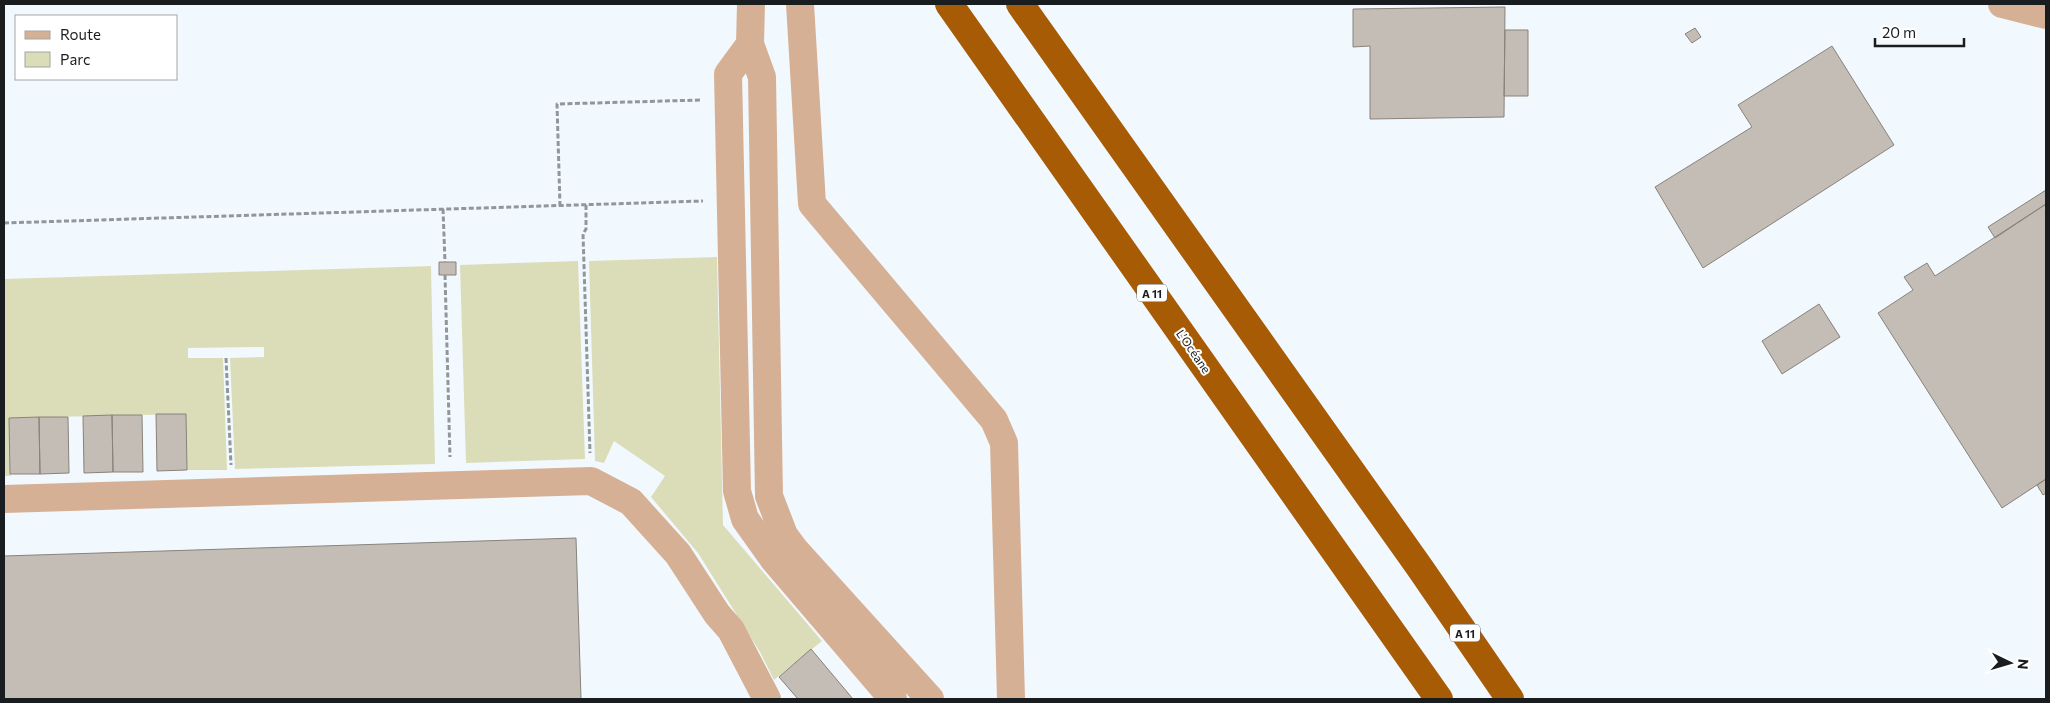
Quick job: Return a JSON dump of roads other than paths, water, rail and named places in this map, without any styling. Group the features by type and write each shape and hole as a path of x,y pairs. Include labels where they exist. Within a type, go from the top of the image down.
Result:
{"highway":[{"name":"L’Océane","path":"949,4 988,62 1388,624 1439,699"},
{"name":"A 11","path":"1020,4 1349,467 1510,699"}],"street":[{"path":"751,4 750,44 762,77 769,496 784,536 795,550 930,699"},
{"path":"800,4 812,204 994,420 1004,443 1011,699"},
{"path":"2002,4 2046,15"},
{"path":"750,44 728,74 737,490 740,506 746,519 775,561 894,699"},
{"path":"4,499 591,481 632,502 678,554 717,614 731,630 767,699"}]}
